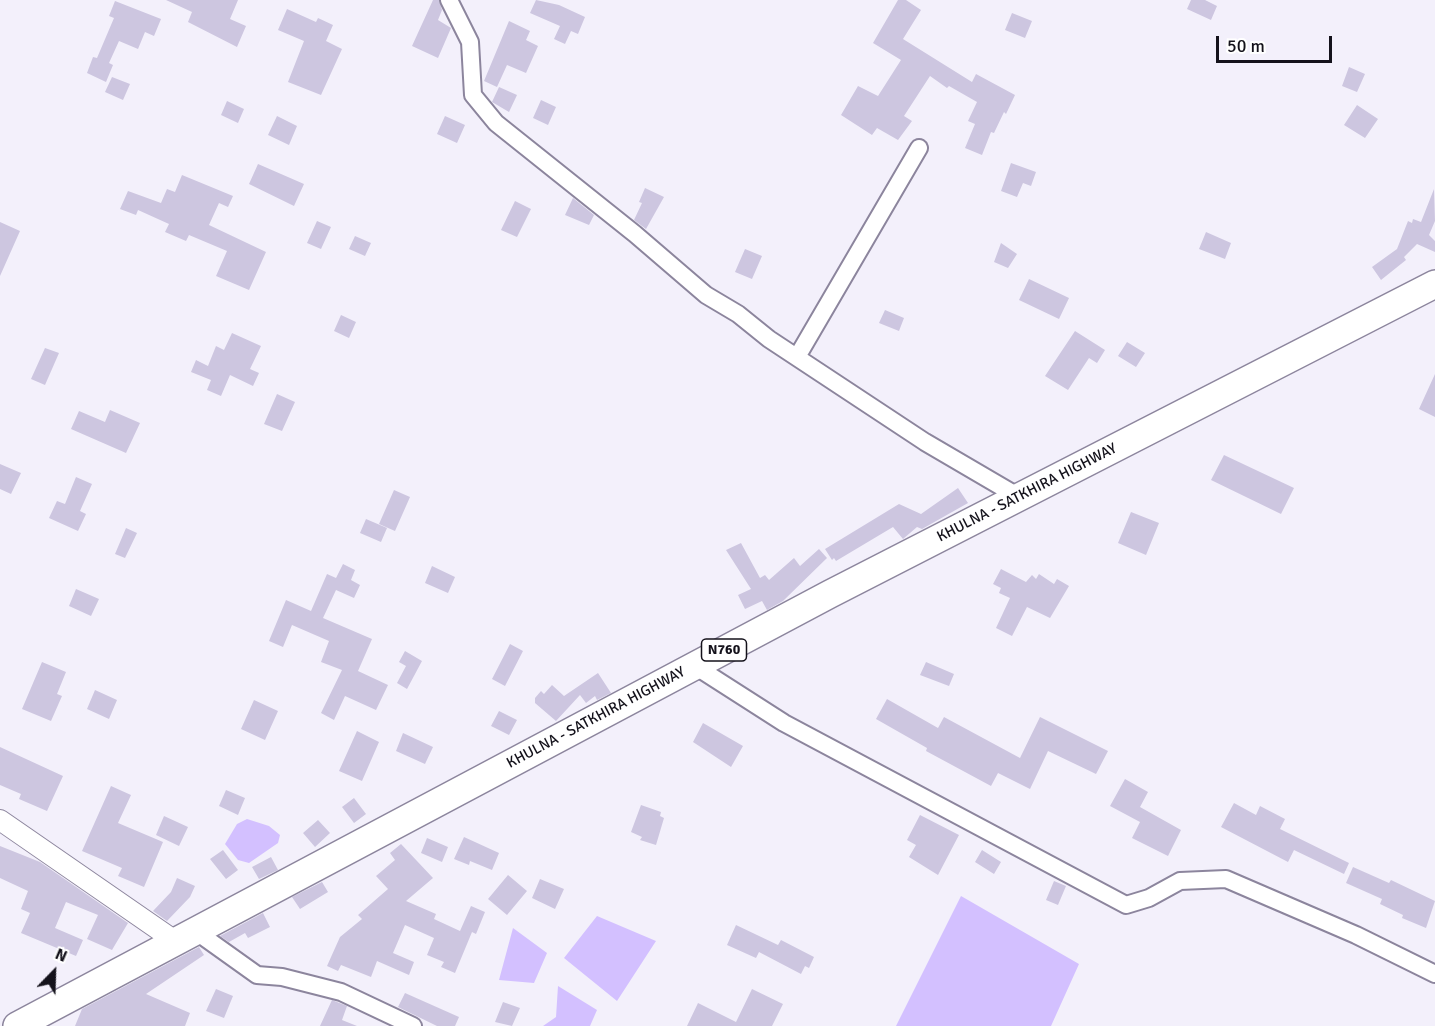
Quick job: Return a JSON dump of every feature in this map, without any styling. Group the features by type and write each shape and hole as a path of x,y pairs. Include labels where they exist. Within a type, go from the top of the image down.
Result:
{"highway":[{"name":"KHULNA - SATKHIRA HIGHWAY","path":"17,1026 695,666 1435,284"}],"street":[{"path":"449,0 470,42 474,95 496,123 635,234 706,295 738,314 796,357 925,442 1019,497"},
{"path":"796,357 919,148"},
{"path":"695,666 784,723 1126,905 1149,898 1180,881 1226,879 1356,935 1435,974"},
{"path":"0,820 184,936 256,975 282,977 341,992 413,1026"}],"shaded area":[{"path":"247,819 269,826 280,835 278,843 249,863 238,860 225,844 237,824"},
{"path":"961,896 1079,964 1051,1026 896,1026"},
{"path":"597,916 656,941 617,1001 564,958"},
{"path":"513,928 547,953 534,983 499,980"},
{"path":"558,986 597,1010 590,1026 543,1026 556,1017"}],"building":[{"path":"166,0 238,0 230,19 246,26 237,47 188,22 192,12"},
{"path":"433,0 439,0 442,10 438,20 451,28 438,58 412,46"},
{"path":"536,0 559,5 585,17 578,34 571,31 565,44 554,39 560,26 530,13"},
{"path":"898,0 906,0 921,10 903,39 972,82 976,74 1015,95 994,133 991,132 982,155 965,148 975,124 968,121 977,102 949,86 947,88 930,76 904,116 912,121 898,140 877,128 872,135 841,115 858,86 878,96 901,60 873,43"},
{"path":"1191,0 1205,0 1217,6 1211,20 1187,9"},
{"path":"115,1 161,19 154,36 145,32 138,49 119,41 109,63 113,65 106,82 87,73 93,57 97,58 114,18 109,16"},
{"path":"287,9 316,22 318,18 333,25 326,41 342,49 321,95 288,82 304,41 278,30"},
{"path":"1012,13 1032,21 1025,38 1005,30"},
{"path":"509,21 530,31 526,40 538,46 526,73 507,65 497,87 484,81"},
{"path":"1349,67 1365,74 1357,92 1342,86"},
{"path":"112,77 130,84 123,100 105,92"},
{"path":"499,87 517,95 509,112 492,102"},
{"path":"541,100 556,107 548,125 533,118"},
{"path":"227,101 244,109 238,123 221,115"},
{"path":"1357,105 1378,119 1365,138 1344,125"},
{"path":"277,116 297,126 289,145 268,135"},
{"path":"445,116 465,125 457,143 437,134"},
{"path":"1011,163 1036,172 1031,186 1023,183 1017,197 1001,191"},
{"path":"258,164 304,184 294,206 249,184"},
{"path":"182,175 233,196 228,207 219,203 209,225 266,252 249,290 216,276 227,251 189,235 186,241 165,232 169,224 138,210 136,215 120,209 128,191 161,203 167,189 175,192"},
{"path":"645,188 664,197 646,229 634,220 642,203 639,202"},
{"path":"1434,189 1435,221 1429,235 1435,241 1435,252 1417,244 1404,257 1406,260 1381,280 1372,267 1397,249 1408,221 1412,223 1413,219 1421,222"},
{"path":"573,198 594,215 589,225 565,215"},
{"path":"515,201 531,209 517,237 501,230"},
{"path":"317,221 331,227 321,249 307,243"},
{"path":"0,222 20,231 0,276"},
{"path":"1206,232 1231,243 1225,259 1199,249"},
{"path":"355,236 371,243 365,256 349,249"},
{"path":"1001,243 1017,254 1008,268 994,262"},
{"path":"745,249 762,256 752,279 735,272"},
{"path":"1029,279 1069,298 1059,319 1019,300"},
{"path":"885,310 904,318 899,331 879,323"},
{"path":"341,315 356,322 349,338 334,331"},
{"path":"1075,331 1105,350 1097,363 1089,358 1068,390 1045,376"},
{"path":"232,333 261,346 250,369 259,373 253,386 230,375 221,396 207,390 211,380 191,372 196,360 208,366 216,346 224,350"},
{"path":"1127,342 1145,353 1136,367 1118,356"},
{"path":"45,348 59,353 45,385 31,379"},
{"path":"1435,374 1435,417 1419,409"},
{"path":"277,394 295,402 282,431 264,424"},
{"path":"110,410 140,423 126,453 71,429 79,411 105,422"},
{"path":"1224,455 1294,488 1281,514 1211,480"},
{"path":"0,464 21,473 11,494 0,489"},
{"path":"76,477 92,484 80,511 86,514 78,531 49,518 57,501 65,504"},
{"path":"958,488 968,503 922,529 917,527 903,539 893,527 836,561 834,558 832,560 825,549 899,504 921,514"},
{"path":"394,490 410,497 395,531 379,524"},
{"path":"1131,512 1159,523 1146,555 1118,543"},
{"path":"366,519 387,528 381,542 360,533"},
{"path":"126,528 137,533 125,558 115,554"},
{"path":"741,543 760,578 765,575 769,580 794,558 800,566 819,549 827,558 783,601 767,610 762,601 745,609 738,595 751,589 726,550"},
{"path":"343,564 355,570 351,580 360,585 354,598 336,590 323,618 372,639 358,671 388,685 376,710 345,696 334,720 321,713 342,670 321,662 329,641 292,625 283,647 269,641 286,600 311,611 327,574 336,578"},
{"path":"432,566 455,577 448,593 425,583"},
{"path":"1001,569 1026,582 1032,575 1036,579 1039,574 1054,584 1057,579 1069,586 1050,618 1027,607 1012,636 996,628 1010,598 999,593 1001,588 993,584"},
{"path":"76,589 99,599 91,616 69,606"},
{"path":"510,644 523,651 505,686 492,679"},
{"path":"405,651 422,661 407,689 397,683 406,666 399,662"},
{"path":"42,662 66,672 57,694 62,696 51,721 22,709"},
{"path":"926,662 954,674 949,686 920,675"},
{"path":"598,673 611,693 597,700 595,696 586,703 580,695 556,721 535,703 535,698 541,691 544,694 552,685 564,696"},
{"path":"95,690 117,700 109,719 87,709"},
{"path":"887,699 938,728 944,717 1020,758 1040,717 1108,751 1096,774 1048,751 1030,789 998,773 991,786 926,751 927,748 876,719"},
{"path":"254,700 278,711 265,740 241,729"},
{"path":"499,711 517,720 509,735 491,726"},
{"path":"703,723 743,746 731,767 693,742"},
{"path":"357,731 379,742 362,781 339,771"},
{"path":"403,733 433,747 425,764 396,751"},
{"path":"0,747 63,776 47,811 19,799 21,794 0,785"},
{"path":"1125,779 1148,792 1140,807 1181,830 1168,856 1132,838 1140,822 1110,806"},
{"path":"111,786 131,795 118,823 163,842 144,887 118,876 122,868 82,851"},
{"path":"226,790 245,798 238,815 219,806"},
{"path":"354,798 366,814 354,823 342,807"},
{"path":"1234,803 1256,815 1260,806 1285,819 1280,829 1349,863 1344,874 1294,850 1288,862 1221,827"},
{"path":"641,805 661,812 660,816 664,818 656,845 640,840 642,837 631,832"},
{"path":"920,815 959,835 938,875 909,857 916,845 907,840"},
{"path":"164,816 188,827 179,846 156,835"},
{"path":"318,820 330,833 315,847 303,833"},
{"path":"464,837 499,853 492,870 470,861 469,865 454,859"},
{"path":"427,838 448,847 442,862 421,853"},
{"path":"401,844 433,878 406,901 436,914 434,919 460,931 471,906 485,912 476,934 472,932 455,973 441,967 444,962 427,955 434,938 405,925 393,953 414,962 409,975 377,961 371,977 341,965 338,971 327,966 340,937 362,919 358,915 388,889 376,876 395,860 390,853"},
{"path":"0,846 40,862 128,923 112,950 87,939 98,915 66,902 55,928 83,940 76,956 21,933 30,913 21,909 28,891 0,878"},
{"path":"223,850 238,870 226,879 210,859"},
{"path":"982,850 1001,862 994,874 975,862"},
{"path":"271,857 278,870 259,879 252,867"},
{"path":"1353,867 1389,883 1391,880 1435,901 1426,928 1402,918 1403,915 1380,904 1382,899 1346,883"},
{"path":"508,875 527,891 507,915 488,899"},
{"path":"177,878 195,886 190,897 167,921 153,911 171,892"},
{"path":"540,879 564,889 555,909 532,898"},
{"path":"1054,881 1066,886 1058,905 1046,900"},
{"path":"322,882 328,892 300,909 292,897"},
{"path":"263,913 270,927 248,938 245,933 229,942 220,936"},
{"path":"736,925 778,945 781,940 814,957 809,968 805,966 801,974 759,952 756,958 727,945"},
{"path":"199,947 204,955 146,994 190,1013 185,1026 75,1026 82,1009"},
{"path":"216,989 233,996 224,1018 206,1011"},
{"path":"752,989 783,1004 772,1026 687,1026 698,1003 736,1022"},
{"path":"405,993 459,1017 455,1026 437,1026 398,1007"},
{"path":"332,1000 347,1006 342,1020 357,1026 320,1026"},
{"path":"503,1002 520,1008 512,1026 495,1022"}]}
